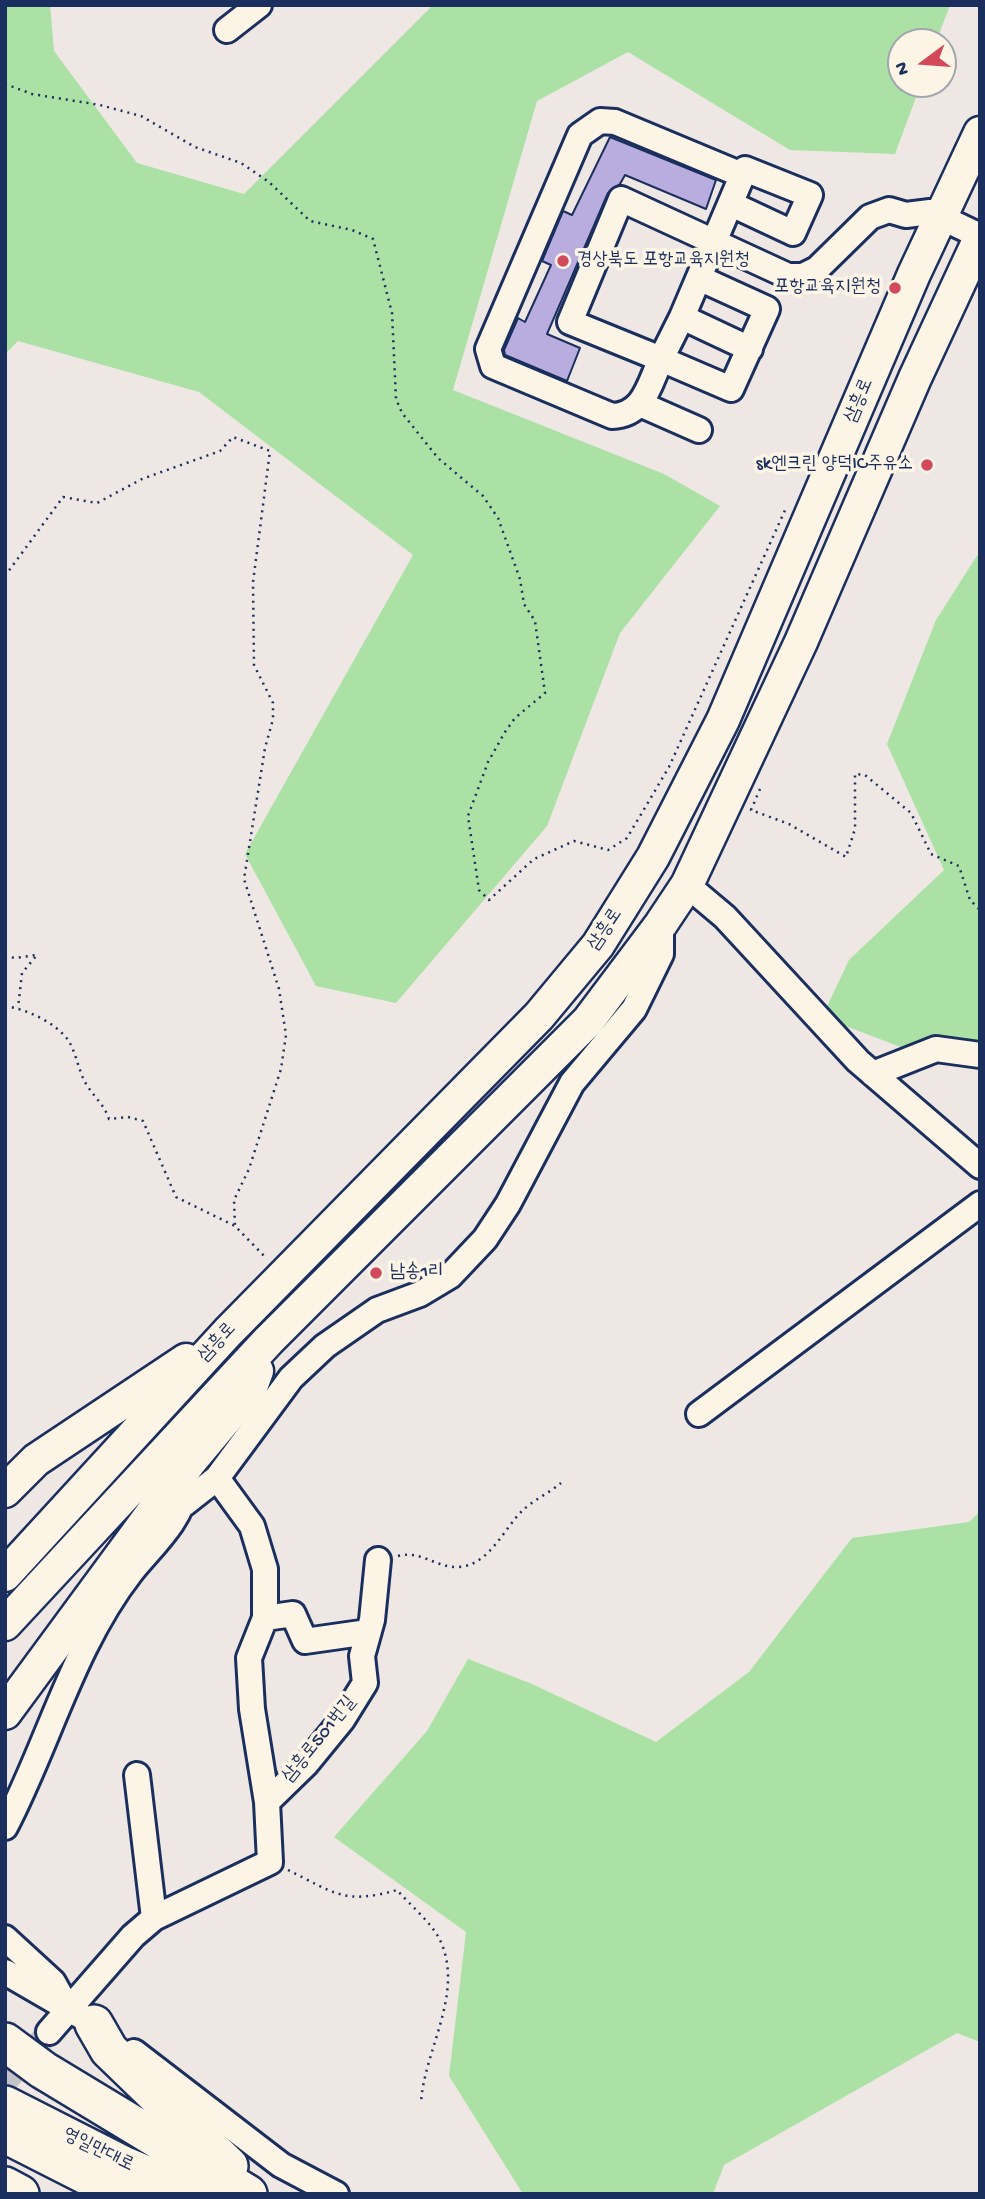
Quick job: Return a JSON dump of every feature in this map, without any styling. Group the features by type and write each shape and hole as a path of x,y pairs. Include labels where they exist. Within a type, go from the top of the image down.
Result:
{"highway":[{"path":"81,2016 108,2050 157,2100 231,2168 271,2194"},
{"path":"5,2042 43,2070 248,2194"},
{"name":"영일만대로","path":"5,2105 123,2165 192,2194"},
{"name":"영일만대로","path":"5,2134 123,2194"},
{"path":"5,2186 20,2194"}],"main road":[{"name":"삼흥로","path":"5,1575 228,1332 540,1016 598,945 653,857 723,720 980,133"},
{"name":"삼흥로","path":"5,1624 269,1340 588,1021 661,924 687,885 801,642 920,367 980,237"},
{"path":"5,1491 36,1460 228,1332"},
{"path":"5,1713 189,1463 250,1390 269,1340"}],"street":[{"path":"227,30 259,5"},
{"path":"731,204 793,233 810,195 745,169 682,317 640,404 627,415 611,416 595,411 493,366 488,349 580,135 600,121 615,122 742,174"},
{"path":"699,278 766,309 731,389 570,322 621,199 788,276 803,276 817,269 870,217 889,210 906,215 929,212 980,237"},
{"path":"682,317 750,349"},
{"path":"640,404 699,430"},
{"path":"687,885 725,917 788,988 873,1074 980,1166"},
{"path":"5,1827 29,1781 61,1695 128,1575 184,1504 218,1478 291,1378 325,1346 377,1310 420,1294 450,1276 485,1239 508,1204 572,1083 634,1009 660,954 661,924"},
{"path":"873,1074 936,1049 977,1058"},
{"path":"699,1414 980,1204"},
{"path":"184,1504 189,1463"},
{"name":"삼흥로501번길","path":"218,1478 252,1526 265,1569 265,1618 249,1658 253,1709 268,1802 270,1862"},
{"name":"삼흥로501번길","path":"268,1802 306,1764 342,1720 365,1683 362,1656 378,1560"},
{"path":"265,1618 293,1614 305,1641 368,1632"},
{"path":"137,1775 154,1918"},
{"path":"49,2032 81,2016 133,1936 154,1918 270,1862"},
{"path":"5,1938 53,1982 81,2016"},
{"path":"5,1972 81,2016 281,2165 336,2194"}],"path":[{"path":"5,84 32,94 100,105 141,116 195,147 241,163 269,183 310,221 352,230 373,239 392,313 396,399 402,413 438,458 483,496 498,518 520,579 524,604 535,621 542,657 545,693 515,718 505,732 488,762 468,816 480,890 489,900 534,859 574,841 608,850 627,838 675,755 789,501"},
{"path":"5,576 63,497 97,503 142,479 220,451 233,437 270,451 253,582 254,665 274,703 244,879 279,989 286,1035 281,1069 249,1169 234,1200 235,1226"},
{"path":"762,785 751,810 789,824 846,857 855,830 855,774 865,775 911,813 931,854 959,866 970,900 980,911"},
{"path":"5,956 15,958 37,955 22,973 18,1008"},
{"path":"5,1006 18,1008 45,1021 68,1040 85,1083 106,1109 109,1119 128,1117 144,1121 176,1197 235,1226 283,1276"},
{"path":"378,1560 407,1553 427,1558 442,1567 464,1567 485,1557 523,1510 561,1483"},
{"path":"270,1862 346,1899 369,1898 397,1890 439,1939 447,1970 446,2006 423,2077 421,2104"}],"green space":[{"path":"5,5 50,5 54,51 137,163 244,194 433,5 950,5 941,28 887,28 887,98 916,98 895,154 790,150 628,52 537,101 453,390 664,474 720,506 620,633 547,826 396,1003 316,986 245,854 413,555 199,392 18,341 5,354"},
{"path":"980,551 980,1062 919,1054 822,1017 849,960 944,870 887,744 936,620"},
{"path":"980,1511 980,2042 957,2033 724,2165 713,2194 523,2194 449,2076 466,1932 334,1837 427,1731 468,1659 532,1684 656,1742 749,1672 852,1538 969,1522"}],"building":[{"name":"경상북도 포항교육지원청","path":"610,137 716,180 706,209 625,175 620,184 608,193 547,334 580,348 567,381 505,355 504,350 518,318 525,322 551,265 542,261 563,211 572,215"}],"tunnel":[{"path":"5,2082 49,2032"}],"place":[{"name":"경상북도 포항교육지원청","path":"563,261"},
{"name":"포항교육지원청","path":"895,288"},
{"name":"sk엔크린 양덕IC주유소","path":"927,465"},
{"name":"남송1리","path":"376,1273"}]}
